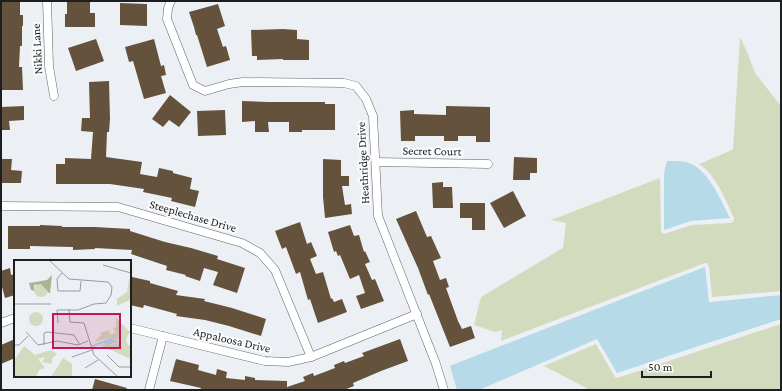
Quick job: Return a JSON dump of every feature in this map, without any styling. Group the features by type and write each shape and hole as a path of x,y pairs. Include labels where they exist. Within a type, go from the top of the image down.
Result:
{"street":[{"name":"Nikki Lane","path":"47,1 49,66 54,96"},
{"name":"Heathridge Drive","path":"171,1 168,8 167,19 193,85 205,91 229,84 243,82 344,83 356,86 366,99 373,116 378,216 436,364 444,390"},
{"name":"Secret Court","path":"376,162 488,164"},
{"name":"Steeplechase Drive","path":"1,206 118,207 242,242 260,253 275,270 311,357"},
{"name":"Appaloosa Drive","path":"131,328 265,361 288,362 311,357 417,314"},
{"path":"1,323 14,318"},
{"path":"149,390 163,336"}],"green space":[{"path":"740,37 755,73 781,106 781,291 712,297 709,267 707,263 705,263 501,341 502,330 495,332 474,325 481,297 563,248 566,223 551,220 660,178 662,233 664,234 692,225 733,222 734,218 716,181 699,164 733,149"},
{"path":"781,324 781,390 590,390 544,366 596,344 617,378"}],"water":[{"path":"667,161 681,161 696,166 714,187 730,218 691,221 664,230 664,173"},
{"path":"705,267 709,302 781,295 781,319 617,373 597,339 479,390 457,390 450,366 452,365"}],"building":[{"path":"67,1 90,1 90,13 95,13 95,27 65,27"},
{"path":"1,2 20,2 20,15 23,15 23,26 19,67 22,67 23,90 2,90"},
{"path":"120,3 147,4 147,26 120,25"},
{"path":"218,4 225,26 217,29 223,47 226,46 230,60 207,67 189,12"},
{"path":"251,30 297,30 297,39 309,40 309,60 257,60 257,56 252,56"},
{"path":"96,39 104,61 76,71 68,48"},
{"path":"154,39 161,66 164,65 166,75 161,76 166,93 144,99 133,61 129,62 125,47"},
{"path":"109,81 110,119 109,132 107,132 106,157 142,162 140,174 157,177 159,168 192,178 190,189 199,191 195,207 171,201 172,198 143,192 144,189 110,184 56,184 56,164 65,164 65,158 91,159 93,132 81,131 82,118 90,118 89,82"},
{"path":"170,95 191,112 179,127 169,120 163,127 152,119"},
{"path":"242,101 325,102 325,104 335,104 335,130 302,130 302,132 289,132 289,122 268,122 269,132 255,132 255,121 242,122"},
{"path":"24,106 24,120 9,121 10,130 1,130 1,107"},
{"path":"446,106 490,107 490,142 476,142 476,136 458,136 458,141 444,141 444,136 415,136 415,141 401,141 400,111 414,110 414,114 446,115"},
{"path":"225,110 226,135 198,136 197,111"},
{"path":"514,157 537,158 537,173 530,173 530,180 513,180"},
{"path":"1,159 12,159 11,170 22,171 21,183 1,183"},
{"path":"323,159 341,160 341,176 349,176 349,186 342,186 345,205 351,204 352,214 325,218 323,197"},
{"path":"443,182 443,187 452,187 453,208 433,208 432,183"},
{"path":"513,191 526,216 504,228 490,203"},
{"path":"460,203 485,203 485,230 472,230 472,218 460,218"},
{"path":"416,211 427,237 431,236 441,258 433,261 440,280 446,278 449,287 446,288 458,321 462,329 471,326 475,338 450,347 429,294 428,295 418,268 396,219"},
{"path":"300,222 307,244 311,242 317,256 310,259 316,274 323,272 331,299 332,298 334,302 342,299 347,312 318,323 310,299 308,300 300,272 296,274 286,247 282,249 275,231"},
{"path":"40,225 130,229 130,231 165,242 218,256 217,259 245,268 237,293 213,285 218,272 204,268 200,281 185,276 186,275 166,270 167,266 131,254 132,250 95,248 73,250 73,247 30,246 30,249 8,249 8,226"},
{"path":"350,225 354,236 359,235 364,252 365,251 370,262 365,264 372,280 375,279 384,301 361,309 356,296 365,293 359,275 350,279 340,255 338,256 336,251 334,252 328,232"},
{"path":"10,268 11,275 14,274 14,295 5,298 1,283 1,271"},
{"path":"132,277 150,281 150,283 178,291 176,295 205,299 204,301 266,319 261,336 205,320 176,316 177,314 144,305 143,308 131,305"},
{"path":"14,339 14,358 1,364 1,345"},
{"path":"400,339 408,361 353,383 354,386 344,390 200,390 201,388 170,381 176,359 199,365 198,370 216,375 217,369 227,372 226,378 245,380 245,376 255,378 255,380 287,381 287,387 305,381 303,377 313,373 314,376 335,368 334,365 344,361 345,363 364,356 362,353"},
{"path":"95,379 127,388 126,390 92,390"}]}
